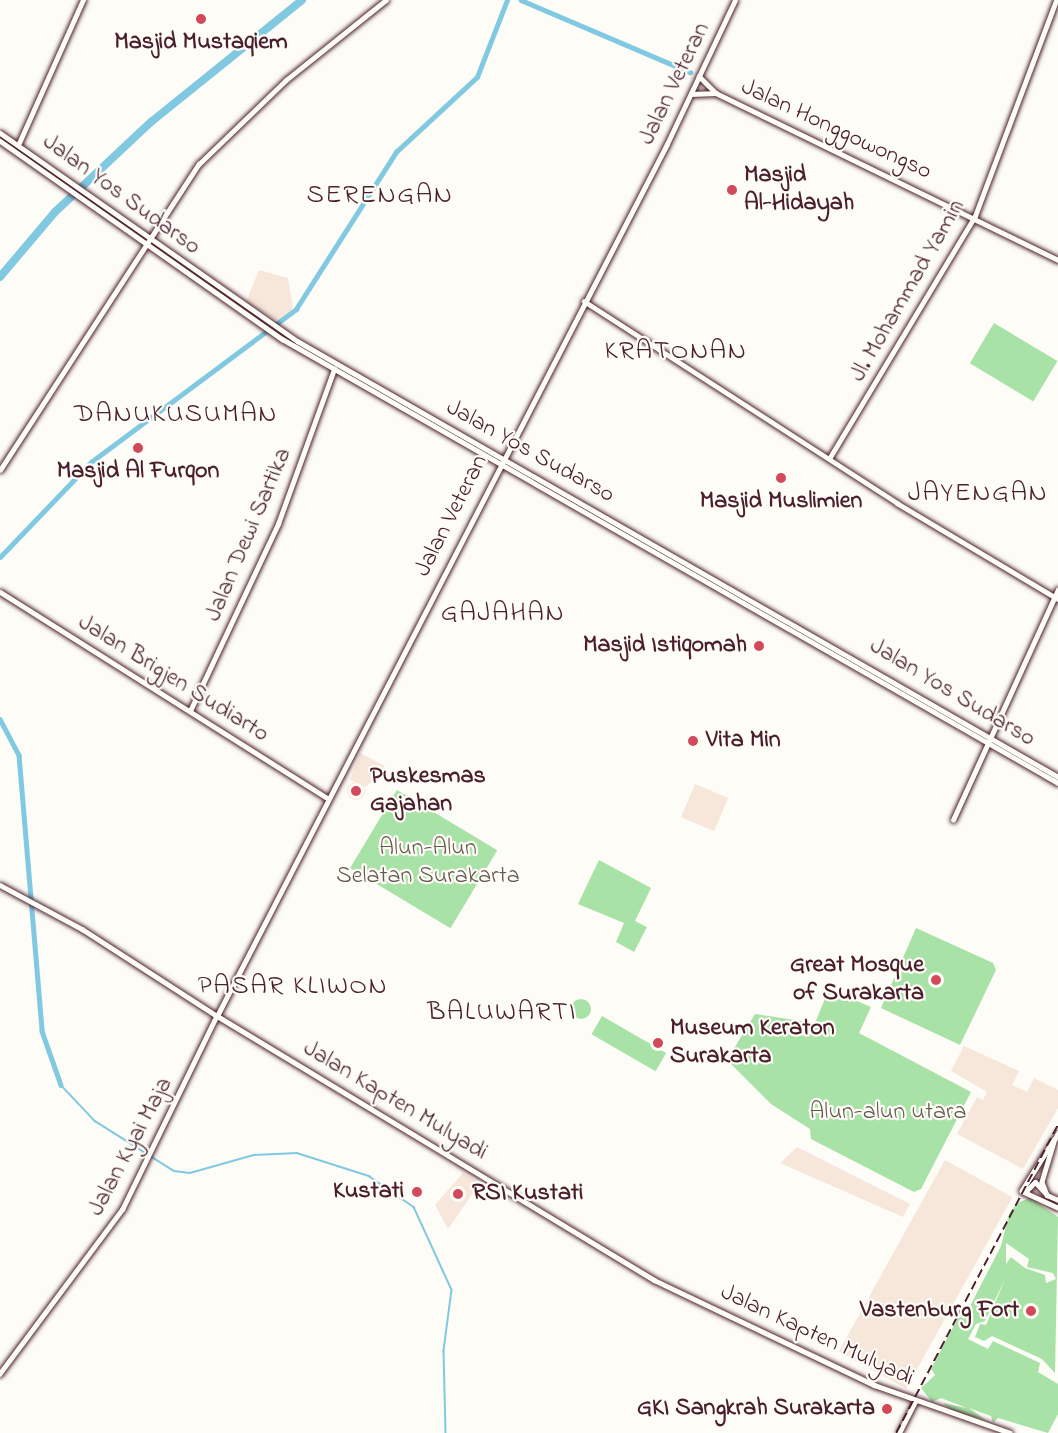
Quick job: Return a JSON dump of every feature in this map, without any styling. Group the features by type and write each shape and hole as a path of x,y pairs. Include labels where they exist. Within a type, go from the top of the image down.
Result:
{"main road":[{"path":"19,142 83,0"},
{"path":"0,470 150,244 196,168 217,144 286,80 386,0"},
{"name":"Jalan Veteran","path":"217,1016 327,798 691,94 735,0"},
{"name":"Jl. Mohammad Yamin","path":"829,459 975,216 1056,0"},
{"name":"Jalan Honggowongso","path":"699,76 716,93 975,216 1058,260"},
{"path":"691,94 716,93"},
{"name":"Jalan Yos Sudarso","path":"0,133 19,142 76,183 150,244"},
{"name":"Jalan Yos Sudarso","path":"0,141 92,206 334,369 502,458 1058,777"},
{"path":"584,301 829,459 1056,598"},
{"name":"Jalan Yos Sudarso","path":"274,330 499,464 677,559"},
{"name":"Jalan Dewi Sartika","path":"190,711 278,524 334,369"},
{"path":"953,820 1058,590"},
{"name":"Jalan Brigjen Sudiarto","path":"0,592 327,798"},
{"name":"Jalan Yos Sudarso","path":"991,738 1058,783"},
{"name":"Jalan Kapten Mulyadi","path":"0,885 32,902 654,1280 915,1401 1010,1433"},
{"name":"Jalan Kyai Maja","path":"0,1374 114,1222 150,1157 217,1016"},
{"path":"1058,1133 1023,1192 1058,1208"},
{"path":"1047,1195 1043,1172 1054,1140"},
{"path":"1036,1167 1043,1172"},
{"path":"1026,1185 1038,1183 1047,1195 1058,1200"},
{"path":"899,1433 915,1401"}],"shaded area":[{"path":"259,270 288,278 293,309 280,322 246,302"},
{"path":"360,753 385,766 366,787 350,780"},
{"name":"Puskesmas Gajahan","path":"356,782 364,787 365,791 360,799 356,800 348,795 347,791 352,783"},
{"path":"695,784 728,798 714,831 681,817"},
{"path":"964,1046 1019,1071 1012,1085 1027,1092 1034,1078 1058,1090 1058,1108 1023,1169 957,1134 977,1097 983,1100 987,1092 951,1071"},
{"path":"797,1147 910,1204 903,1217 780,1163"},
{"path":"945,1160 1012,1197 906,1389 839,1352"},
{"name":"RSI Kustati","path":"463,1173 480,1183 448,1229 435,1205"}],"green space":[{"path":"994,323 1057,361 1033,401 970,363"},
{"name":"Alun-Alun Selatan Surakarta","path":"397,790 497,850 450,928 350,868"},
{"path":"599,860 651,888 635,921 647,927 634,952 616,942 624,923 578,904"},
{"path":"916,928 993,963 996,970 960,1045 881,1008"},
{"name":"Alun-alun utara","path":"829,989 871,1007 859,1033 971,1092 921,1189 914,1192 811,1139 810,1129 771,1104 727,1060 755,1014 815,1023"},
{"path":"581,999 588,1002 591,1009 588,1016 581,1019 574,1016 571,1009 574,1002"},
{"path":"602,1016 666,1053 656,1071 592,1034"},
{"path":"1030,1198 1058,1217 1055,1373 1042,1359 992,1336 984,1341 975,1337 980,1324 986,1325 1005,1279 985,1321 976,1324 968,1339 988,1349 993,1341 1040,1363 1038,1372 1058,1384 1058,1414 1048,1433 998,1418 993,1423 991,1416 969,1408 986,1420 952,1411 943,1403 967,1408 941,1398 932,1402 921,1388 935,1375 931,1369 958,1318 973,1315 967,1312 1001,1246 1009,1214 1017,1203","holes":["1006,1243 1029,1259 1027,1267 1053,1273 1056,1279 1046,1283 1045,1275 1025,1268 1011,1257 1006,1264"]}],"waterway":[{"path":"0,277 55,212 151,122 302,0"},
{"path":"0,557 91,462 296,309 396,152 477,77 507,0"},
{"path":"521,0 690,72"},
{"path":"0,719 19,755 42,1031 61,1085"},
{"path":"61,1085 95,1121 174,1171 190,1173 254,1155 297,1153 369,1176 414,1207 452,1290 444,1351 446,1433"}],"railway":[{"path":"896,1433 1058,1124"}],"place":[{"name":"Masjid Mustaqiem","path":"201,19"},
{"name":"Masjid Al-Hidayah","path":"732,190"},
{"name":"Masjid Al Furqon","path":"138,448"},
{"name":"Masjid Muslimien","path":"781,478"},
{"name":"Masjid Istiqomah","path":"759,646"},
{"name":"Vita Min","path":"693,741"},
{"name":"Puskesmas Gajahan","path":"356,791"},
{"name":"Great Mosque of Surakarta","path":"936,980"},
{"name":"Museum Keraton Surakarta","path":"658,1043"},
{"name":"Kustati","path":"417,1192"},
{"name":"RSI Kustati","path":"458,1194"},
{"name":"Vastenburg Fort","path":"1031,1311"},
{"name":"GKI Sangkrah Surakarta","path":"887,1409"}],"district":[{"name":"SERENGAN","path":"380,196"},
{"name":"KRATONAN","path":"676,352"},
{"name":"DANUKUSUMAN","path":"176,415"},
{"name":"JAYENGAN","path":"978,494"},
{"name":"GAJAHAN","path":"503,614"},
{"name":"PASAR KLIWON","path":"293,987"},
{"name":"BALUWARTI","path":"502,1013"}]}
